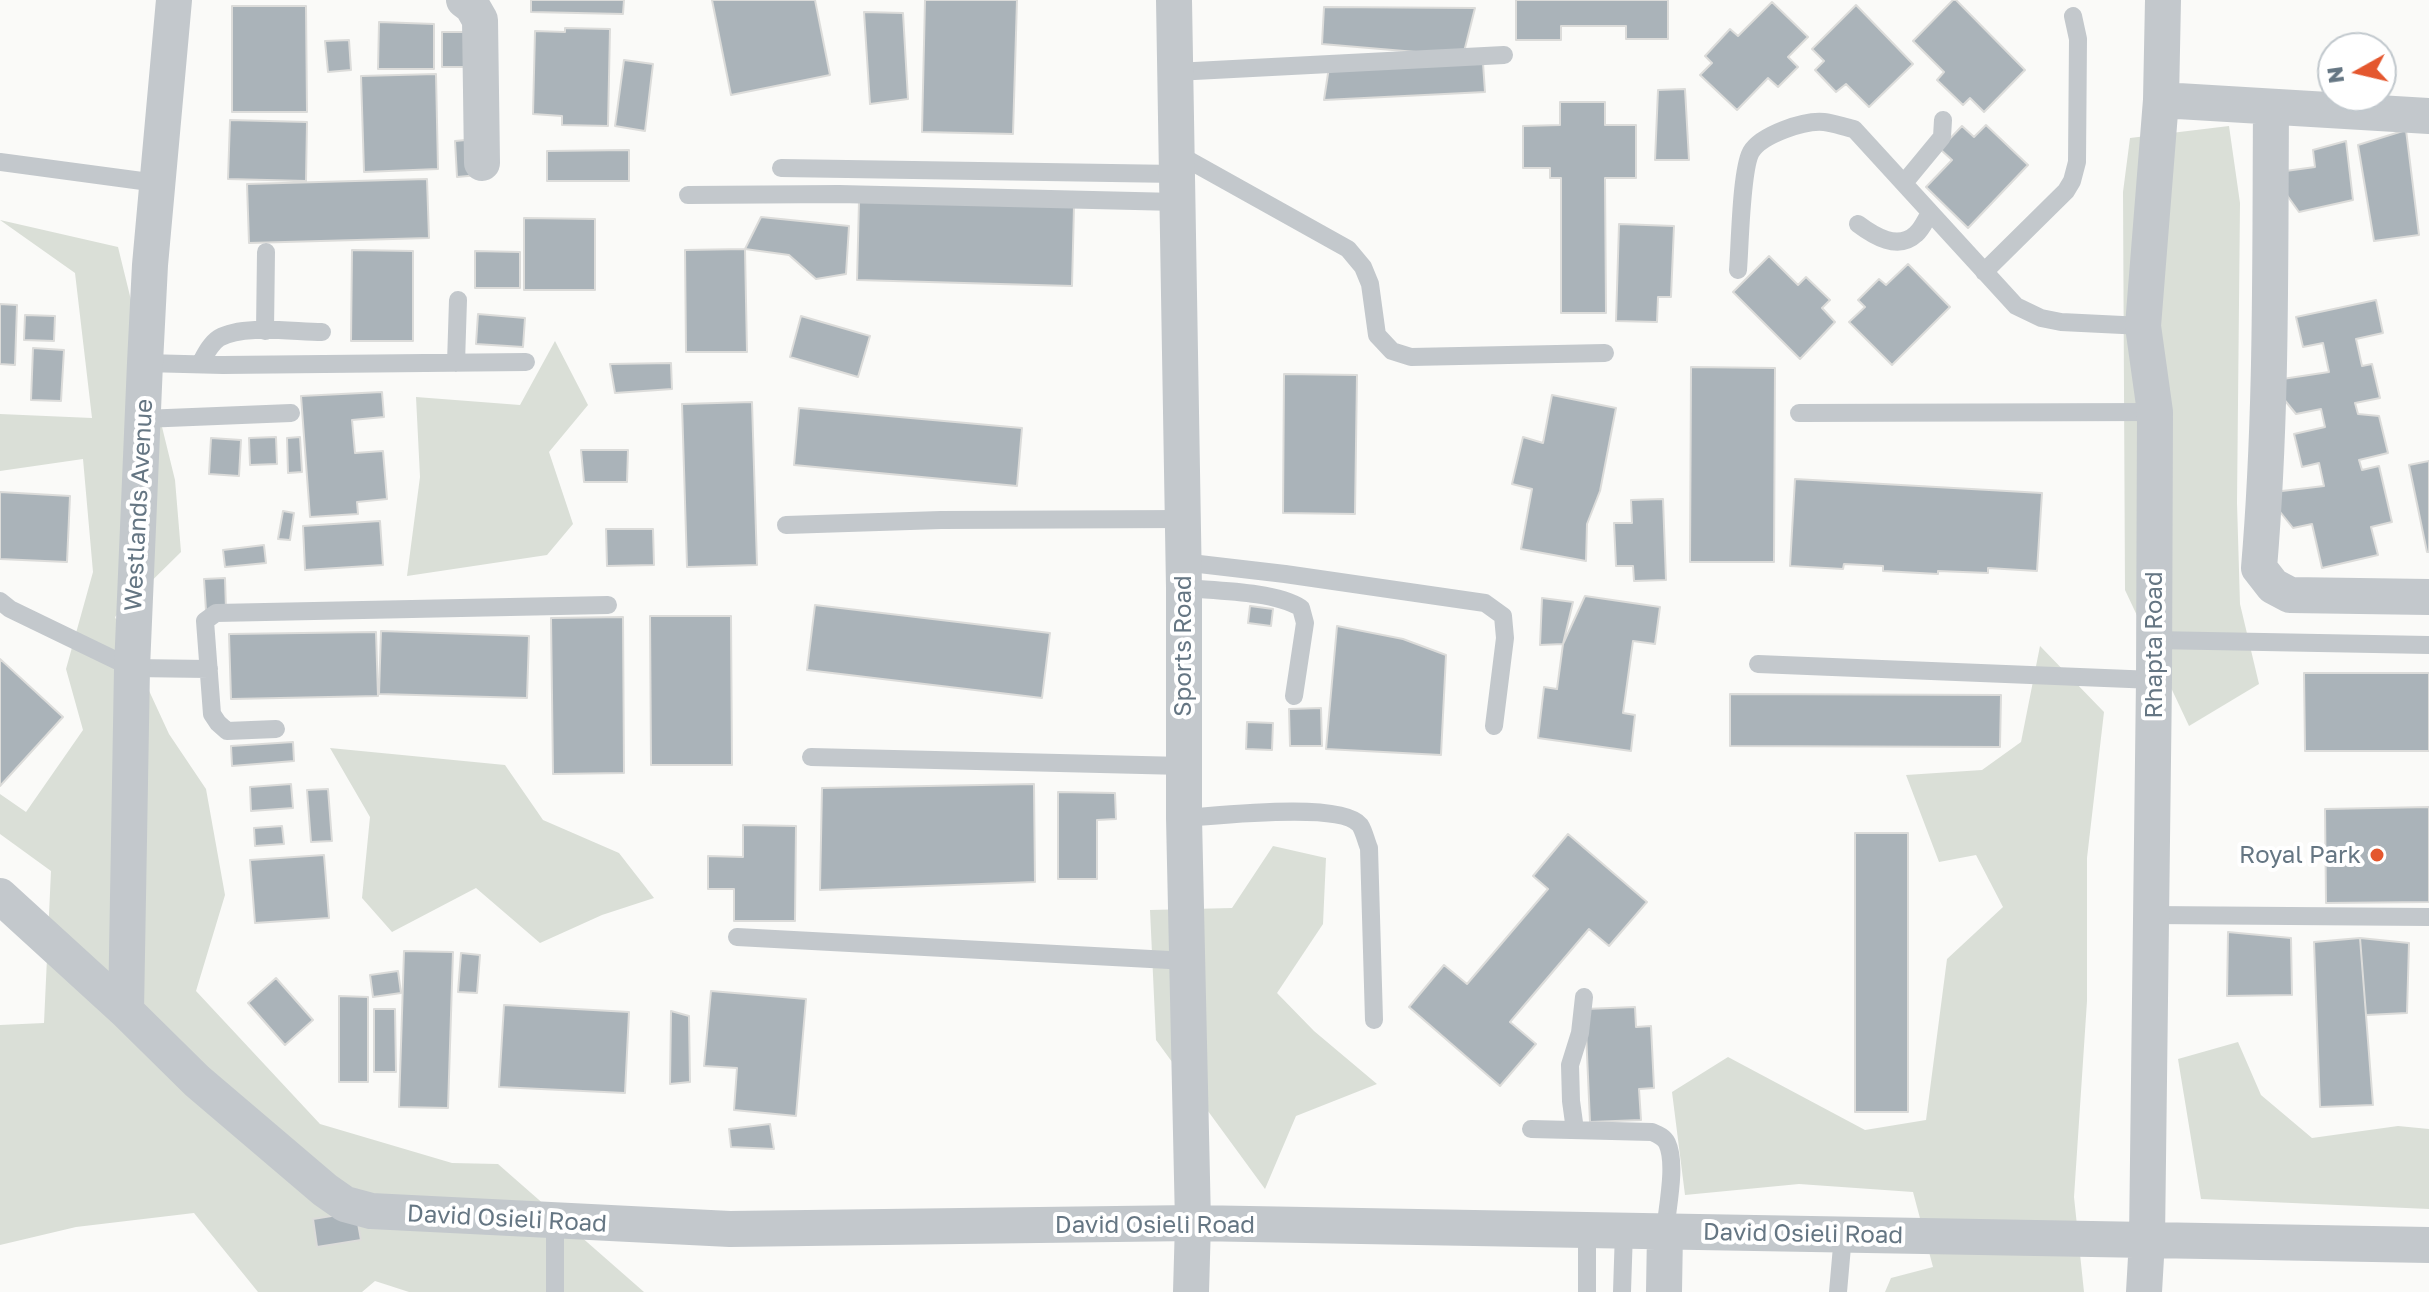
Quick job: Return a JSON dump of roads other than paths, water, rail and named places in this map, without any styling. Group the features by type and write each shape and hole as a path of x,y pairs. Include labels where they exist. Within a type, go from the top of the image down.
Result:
{"street":[{"name":"Westlands Avenue","path":"126,1011 132,668 145,363 150,265 174,0"},
{"path":"464,0 472,6 480,20 482,163"},
{"name":"Sports Road","path":"1174,0 1183,519 1183,766 1193,1223 1191,1292"},
{"name":"Rhapta Road","path":"2144,1292 2155,412 2143,326 2161,100 2163,0"},
{"path":"2161,100 2429,116"},
{"path":"2271,107 2269,381 2259,568 2273,586 2290,595 2429,597"},
{"name":"David Osieli Road","path":"0,896 126,1011 197,1081 325,1190 345,1204 371,1211 730,1229 1193,1223 2429,1245"},
{"path":"1664,1292 1665,1232"}],"lane":[{"path":"1984,272 2066,191 2072,181 2077,162 2078,54 2073,16"},
{"path":"1175,72 1504,55"},
{"path":"1904,183 1942,137 1943,120"},
{"path":"1738,270 1747,163 1756,145 1797,125 1821,121 1854,129 2016,306 2041,318 2061,322 2143,326"},
{"path":"0,162 157,183"},
{"path":"781,168 1177,176 1348,249 1363,267 1370,284 1377,335 1392,351 1411,357 1605,353"},
{"path":"688,195 855,195 1177,176"},
{"path":"1858,224 1881,239 1894,242 1917,234 1930,213"},
{"path":"265,331 266,252"},
{"path":"456,363 458,300"},
{"path":"200,364 221,336 249,330 322,332"},
{"path":"145,363 526,362"},
{"path":"1799,413 2155,412"},
{"path":"143,419 291,413"},
{"path":"786,525 941,520 1183,519"},
{"path":"1183,575 1285,574 1485,603 1503,616 1505,638 1494,726"},
{"path":"1183,575 1290,601 1301,608 1305,623 1294,696"},
{"path":"0,601 10,609 132,668 209,669"},
{"path":"276,729 227,731 212,714 205,621 216,613 608,605"},
{"path":"2153,640 2429,645"},
{"path":"1758,664 2154,680"},
{"path":"811,757 1183,766"},
{"path":"1184,818 1313,811 1342,814 1359,824 1369,848 1374,1020"},
{"path":"2151,915 2429,917"},
{"path":"737,937 1188,961"},
{"path":"1575,1130 1570,1065 1580,1033 1584,997"},
{"path":"1531,1129 1652,1132 1664,1139 1671,1158 1665,1232"},
{"path":"555,1222 555,1292"},
{"path":"1587,1230 1587,1292"},
{"path":"1622,1292 1624,1231"},
{"path":"1838,1292 1843,1235"}],"place":[{"name":"Royal Park","path":"2377,855"}]}
